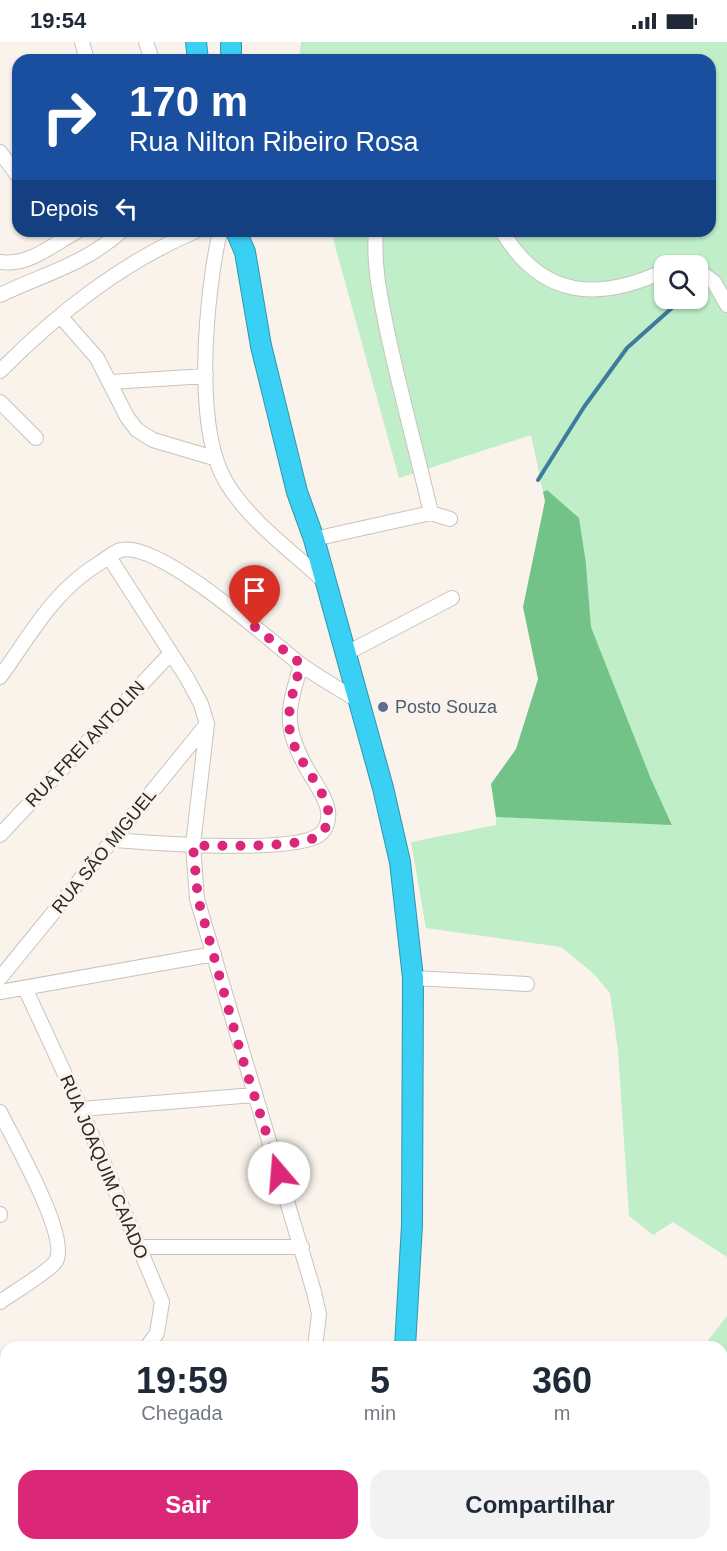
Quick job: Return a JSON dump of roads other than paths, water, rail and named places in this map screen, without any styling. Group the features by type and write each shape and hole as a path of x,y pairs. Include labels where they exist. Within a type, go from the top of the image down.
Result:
{"highway":[{"path":"239,237 245,252"},
{"path":"244,237 261,346 297,492 314,539 400,862 413,978 412,1225 407,1341"}],"street":[{"path":"0,152 12,168"},
{"path":"0,262 17,263 32,259 56,237"},
{"path":"0,295 70,266 100,250 115,237"},
{"path":"0,371 29,341 123,267 184,237"},
{"path":"219,237 209,278 206,376 214,458 226,482 248,511 325,582"},
{"path":"376,237 374,260 383,309 402,403 431,513"},
{"path":"506,237 523,261 554,281 579,290 606,290 633,285 654,276"},
{"path":"708,278 714,282 727,304"},
{"path":"61,317 97,357 127,417 137,429 153,440 214,458"},
{"path":"111,382 206,376"},
{"path":"0,402 36,438"},
{"path":"314,539 431,513 450,519"},
{"path":"0,677 55,598 86,571 120,550 131,550 156,559 205,588 301,664 357,700"},
{"path":"110,557 201,704 207,724 193,846 198,899 254,1095 302,1246 319,1314 316,1341"},
{"path":"345,654 452,598"},
{"name":"RUA FREI ANTOLIN","path":"0,835 170,654"},
{"path":"114,840 193,846 280,843 311,839 322,834 326,826 327,806 290,733 288,713 301,664"},
{"name":"RUA SÃO MIGUEL","path":"0,978 207,724"},
{"path":"0,992 214,954"},
{"path":"413,978 526,984"},
{"name":"RUA JOAQUIM CAIADO","path":"25,988 81,1109 162,1302 157,1333 151,1341"},
{"path":"81,1109 254,1095"},
{"path":"0,1112 52,1219 59,1251 56,1263 0,1302"},
{"path":"0,1140 20,1153"},
{"path":"139,1247 302,1246"}],"waterway":[{"path":"538,480 584,407 627,348 671,309"}],"place":[{"name":"Posto Souza","path":"383,707"}]}
